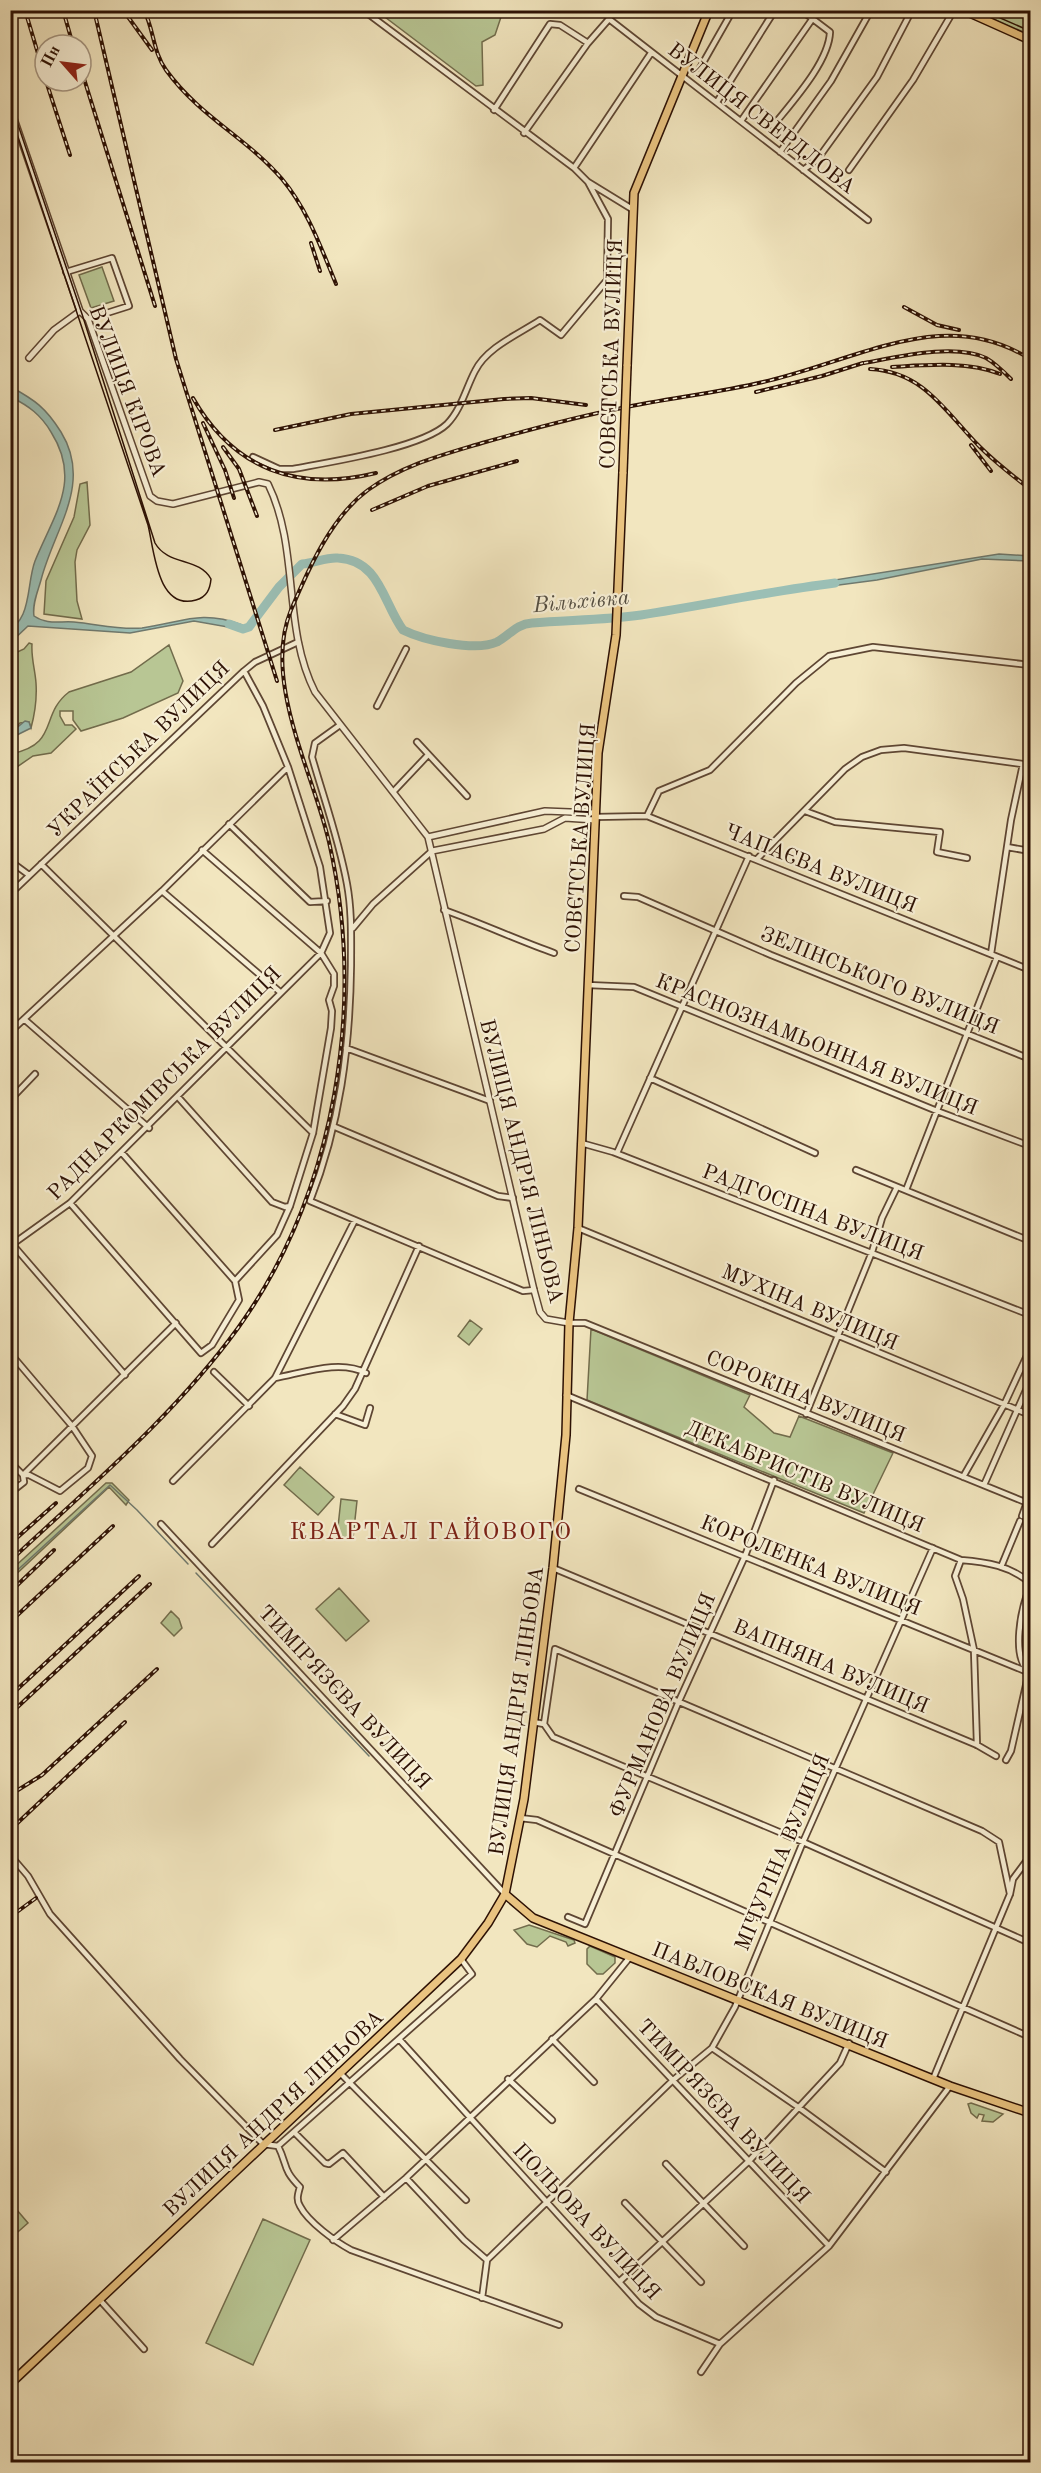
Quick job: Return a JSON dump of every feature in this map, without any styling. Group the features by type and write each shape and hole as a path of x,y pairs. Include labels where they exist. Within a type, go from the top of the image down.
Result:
{"main road":[{"name":"СОВЄТСЬКА ВУЛИЦЯ","path":"569,1323 578,1228 598,753 616,635 618,602 632,209 634,194 709,10"},
{"path":"963,10 1030,40"},
{"name":"ВУЛИЦЯ АНДРІЯ ЛІНЬОВА","path":"10,2384 461,1959 488,1923 505,1894 520,1818 553,1568 566,1435 569,1323"},
{"name":"ПАВЛОВСКАЯ ВУЛИЦЯ","path":"505,1894 533,1918 849,2043 950,2086 1030,2113"}],"street":[{"path":"363,10 524,133 574,168 588,182 632,209"},
{"path":"700,68 733,10"},
{"path":"717,102 775,10"},
{"path":"773,126 819,63 830,44 830,32 801,10"},
{"path":"780,152 831,81 871,10"},
{"path":"803,170 817,160 877,77 912,10"},
{"path":"849,170 913,80 954,10"},
{"path":"741,121 813,18"},
{"name":"ВУЛИЦЯ СВЕРДЛОВА","path":"588,43 609,19 868,220"},
{"path":"494,110 550,24 560,25 588,43 524,133"},
{"path":"574,168 651,53"},
{"name":"ВУЛИЦЯ КІРОВА","path":"10,107 80,311 88,319 150,496 156,501 173,504 259,482 268,484 282,524 287,559"},
{"path":"253,457 279,469 293,469 405,446 446,424 458,407 479,364 505,342 540,321 561,335 607,280 608,219 588,182"},
{"path":"66,272 112,258 129,306 88,319"},
{"path":"29,358 54,330 80,311"},
{"name":"ВУЛИЦЯ АНДРІЯ ЛІНЬОВА","path":"287,559 298,642 306,674 315,692 428,837 540,1312 546,1319 569,1323"},
{"name":"УКРАЇНСЬКА ВУЛИЦЯ","path":"10,894 244,671 255,662 298,642"},
{"path":"646,816 659,791 710,770 796,683 830,656 873,647 1030,665"},
{"path":"377,706 406,649"},
{"path":"229,824 310,902 327,901 305,813 263,706 244,671"},
{"path":"340,725 315,743 312,757 345,875 351,930 346,1048 335,1127 310,1201 523,1291 534,1290"},
{"path":"417,742 427,756 466,796"},
{"path":"757,859 845,769 862,757 881,750 904,748 1030,765"},
{"path":"394,791 427,756"},
{"path":"991,954 1007,847 1023,764"},
{"path":"10,1032 162,891 288,767"},
{"name":"ЧАПАЄВА ВУЛИЦЯ","path":"428,837 545,811 595,816"},
{"path":"805,811 835,822 940,832 937,852 967,858"},
{"name":"ЧАПАЄВА ВУЛИЦЯ","path":"432,851 544,828 565,818 646,816 1030,970"},
{"path":"1007,847 1030,851"},
{"path":"202,850 321,953 334,974 334,986 329,1000 332,1011 331,1028 313,1133 290,1206 277,1235 235,1281"},
{"path":"351,930 374,904 432,851"},
{"path":"617,1153 749,856"},
{"path":"10,861 29,875"},
{"path":"41,864 228,1046 313,1133"},
{"path":"162,891 280,992"},
{"name":"ЗЕЛІНСЬКОГО ВУЛИЦЯ","path":"624,896 638,897 1030,1059"},
{"name":"РАДНАРКОМІВСЬКА ВУЛИЦЯ","path":"12,1246 70,1203 149,1128 280,992 321,953 330,933 327,901"},
{"path":"444,910 463,915 486,928 554,953"},
{"path":"906,1190 997,957"},
{"name":"КРАСНОЗНАМЬОННАЯ ВУЛИЦЯ","path":"588,985 634,987 937,1111 1030,1146"},
{"path":"24,1019 149,1128"},
{"path":"346,1048 489,1101"},
{"path":"10,1100 35,1074"},
{"path":"650,1078 815,1153"},
{"path":"178,1097 272,1202 285,1207 290,1206"},
{"path":"335,1127 498,1196 513,1198"},
{"name":"РАДГОСПНА ВУЛИЦЯ","path":"582,1143 617,1153 1030,1315"},
{"path":"70,1203 201,1353 212,1345 239,1300 235,1281 122,1153"},
{"path":"856,1170 1030,1241"},
{"path":"807,1414 872,1252 882,1218 897,1186"},
{"path":"173,1481 275,1378 355,1220"},
{"name":"МУХІНА ВУЛИЦЯ","path":"578,1228 1030,1415"},
{"path":"12,1246 125,1375"},
{"path":"212,1544 335,1414 355,1389 365,1372 419,1246"},
{"path":"23,1475 176,1323"},
{"name":"СОРОКІНА ВУЛИЦЯ","path":"569,1323 587,1324 1029,1503"},
{"path":"963,1477 1004,1405 1030,1349"},
{"path":"10,1353 72,1426 92,1456 88,1468 60,1491 29,1475 23,1475"},
{"path":"275,1378 337,1367 356,1368 365,1372"},
{"path":"214,1372 249,1406"},
{"path":"984,1485 1030,1381"},
{"name":"ДЕКАБРИСТІВ ВУЛИЦЯ","path":"566,1395 961,1560 993,1563 1023,1576 1030,1585"},
{"path":"335,1414 365,1425 370,1408"},
{"path":"10,1462 23,1475 24,1482 10,1493"},
{"name":"ФУРМАНОВА ВУЛИЦЯ","path":"568,1917 585,1924 679,1701 745,1556 774,1480"},
{"name":"КОРОЛЕНКА ВУЛИЦЯ","path":"579,1490 1030,1672"},
{"path":"1001,1567 1029,1503"},
{"name":"ТИМІРЯЗЄВА ВУЛИЦЯ","path":"161,1524 505,1894"},
{"name":"МІЧУРІНА ВУЛИЦЯ","path":"487,2260 672,2081 712,2048 738,1999 803,1842 933,1548"},
{"path":"961,1560 955,1576 963,1599 974,1650 977,1745"},
{"name":"ВАПНЯНА ВУЛИЦЯ","path":"553,1568 867,1698 977,1745 996,1756"},
{"path":"1006,1760 1011,1751 1030,1672 1022,1666 1020,1659 1020,1637 1030,1585"},
{"path":"1010,1894 999,1842 982,1831 555,1649 544,1724 553,1737 803,1842 996,1930 1030,1943"},
{"path":"533,1722 544,1724"},
{"path":"520,1818 537,1820 1030,2037"},
{"path":"10,1856 28,1876 50,1914 263,2144 278,2146 294,2133 472,1974 461,1959"},
{"path":"933,2079 996,1930 1010,1894 1013,1879 1030,1856"},
{"path":"333,2240 427,2158 508,2079 596,1999 630,1958"},
{"name":"ТИМІРЯЗЄВА ВУЛИЦЯ","path":"596,1999 829,2246"},
{"name":"ПОЛЬОВА ВУЛИЦЯ","path":"399,2039 639,2304 656,2317 720,2344"},
{"path":"552,2039 594,2082"},
{"path":"619,2282 749,2161 840,2063 849,2043"},
{"path":"712,2048 798,2107 886,2172"},
{"path":"339,2072 427,2158 466,2200"},
{"path":"508,2079 552,2120"},
{"path":"701,2372 720,2344 829,2246 950,2086"},
{"path":"294,2133 325,2163 329,2164 343,2153 384,2197"},
{"path":"278,2146 284,2158 286,2174 300,2187 297,2197 300,2207 333,2240 351,2250 559,2325"},
{"path":"666,2164 744,2246"},
{"path":"405,2178 464,2240 487,2260 482,2298"},
{"path":"625,2203 701,2282"},
{"path":"99,2299 144,2349"}],"green space":[{"path":"377,11 494,11 501,17 495,35 482,42 483,85 476,86"},
{"path":"975,11 1008,11 1030,20 1030,35"},
{"path":"102,267 114,301 91,308 79,275"},
{"path":"87,482 90,525 77,550 75,562 77,601 82,619 44,614 46,581 74,517 80,484"},
{"path":"29,643 32,644 36,683 34,717 31,728 29,722 20,723 14,730 11,730 11,655 24,649"},
{"path":"169,645 183,681 178,693 123,718 81,731 73,720 73,711 60,711 65,725 72,725 76,729 51,753 33,756 11,771 11,754 37,743 43,736 54,710 69,692 131,672"},
{"path":"470,1320 482,1329 469,1345 458,1336"},
{"path":"591,1329 750,1395 744,1407 774,1433 790,1437 799,1416 893,1453 864,1513 587,1400"},
{"path":"300,1467 334,1497 318,1515 284,1485"},
{"path":"106,1483 112,1483 129,1500 126,1505 109,1487 11,1579 11,1570"},
{"path":"341,1499 357,1501 353,1538 337,1536"},
{"path":"339,1588 369,1621 346,1641 316,1609"},
{"path":"171,1611 179,1619 182,1628 174,1636 161,1623"},
{"path":"529,1925 574,1940 575,1943 568,1946 566,1942 550,1936 537,1947 527,1944 514,1930"},
{"path":"590,1946 615,1957 615,1963 603,1974 597,1974 587,1964 587,1949"},
{"path":"968,2104 1003,2114 993,2122 982,2121 984,2115 979,2114 977,2118 971,2113"},
{"path":"11,2203 28,2223 11,2238 10,2237"},
{"path":"263,2219 310,2240 253,2365 206,2343"}],"water":[{"path":"11,387 39,405 56,424 70,451 73,470 68,506 37,593 34,616 48,622 74,622 116,628 142,628 191,619 214,618 242,625 239,629 194,621 130,633 28,626 11,642 13,629 25,608 35,561 57,512 65,482 60,450 51,432 34,412 11,397"},
{"path":"999,554 1030,556 1030,561 982,559 877,580 824,587 822,582"},
{"path":"25,721 29,722 31,728 11,738 11,730"}],"waterway":[{"name":"Вільхівка","path":"229,624 243,629 249,627 279,587 302,564 334,558 352,561 363,566 372,575 403,630 423,638 449,644 476,646 497,642 526,624 641,615 835,583"},
{"path":"10,1577 110,1485 188,1564"},
{"path":"196,1573 369,1756"}],"tram line":[{"path":"982,10 1030,31"},
{"path":"10,101 82,314 155,543 175,559 199,567 206,572 211,579 210,586 200,599 183,601 173,596 165,587 160,576 148,525 10,113"}],"railway":[{"path":"25,10 33,37"},
{"path":"63,10 70,33"},
{"path":"94,10 176,359 277,681"},
{"path":"123,10 152,50"},
{"path":"144,10 156,48 166,70 208,114 268,164 291,191 313,230 336,284"},
{"path":"50,93 70,155"},
{"path":"88,93 155,306"},
{"path":"311,243 320,271"},
{"path":"904,307 937,325 959,330"},
{"path":"10,1561 159,1421 238,1328 272,1275 299,1217 320,1157 334,1095 342,1031 344,967 340,904 329,842 293,726 282,666 284,637 291,610 322,545 343,515 355,501 381,481 409,467 452,452 587,415 784,377 918,338 963,336 987,340 1030,359"},
{"path":"864,363 942,351 958,352 986,358 1011,379"},
{"path":"756,392 822,376 863,363"},
{"path":"892,367 961,366 1000,374"},
{"path":"870,369 889,372 920,386 986,453 1030,489"},
{"path":"193,398 209,423 228,443 248,458 271,470 295,477 320,479 347,478 376,473"},
{"path":"275,430 351,414 504,399 531,398 586,405"},
{"path":"203,423 225,470 234,498"},
{"path":"971,445 991,471"},
{"path":"223,447 239,469 257,516"},
{"path":"372,510 428,486 517,461"},
{"path":"10,1544 56,1503"},
{"path":"10,1622 113,1526"},
{"path":"10,1592 54,1550"},
{"path":"10,1696 139,1576"},
{"path":"10,1714 150,1584"},
{"path":"10,1795 42,1775 157,1669"},
{"path":"10,1830 125,1722"},
{"path":"10,1917 36,1898"}],"district":[{"name":"КВАРТАЛ ГАЙОВОГО","path":"431,1531"}]}
